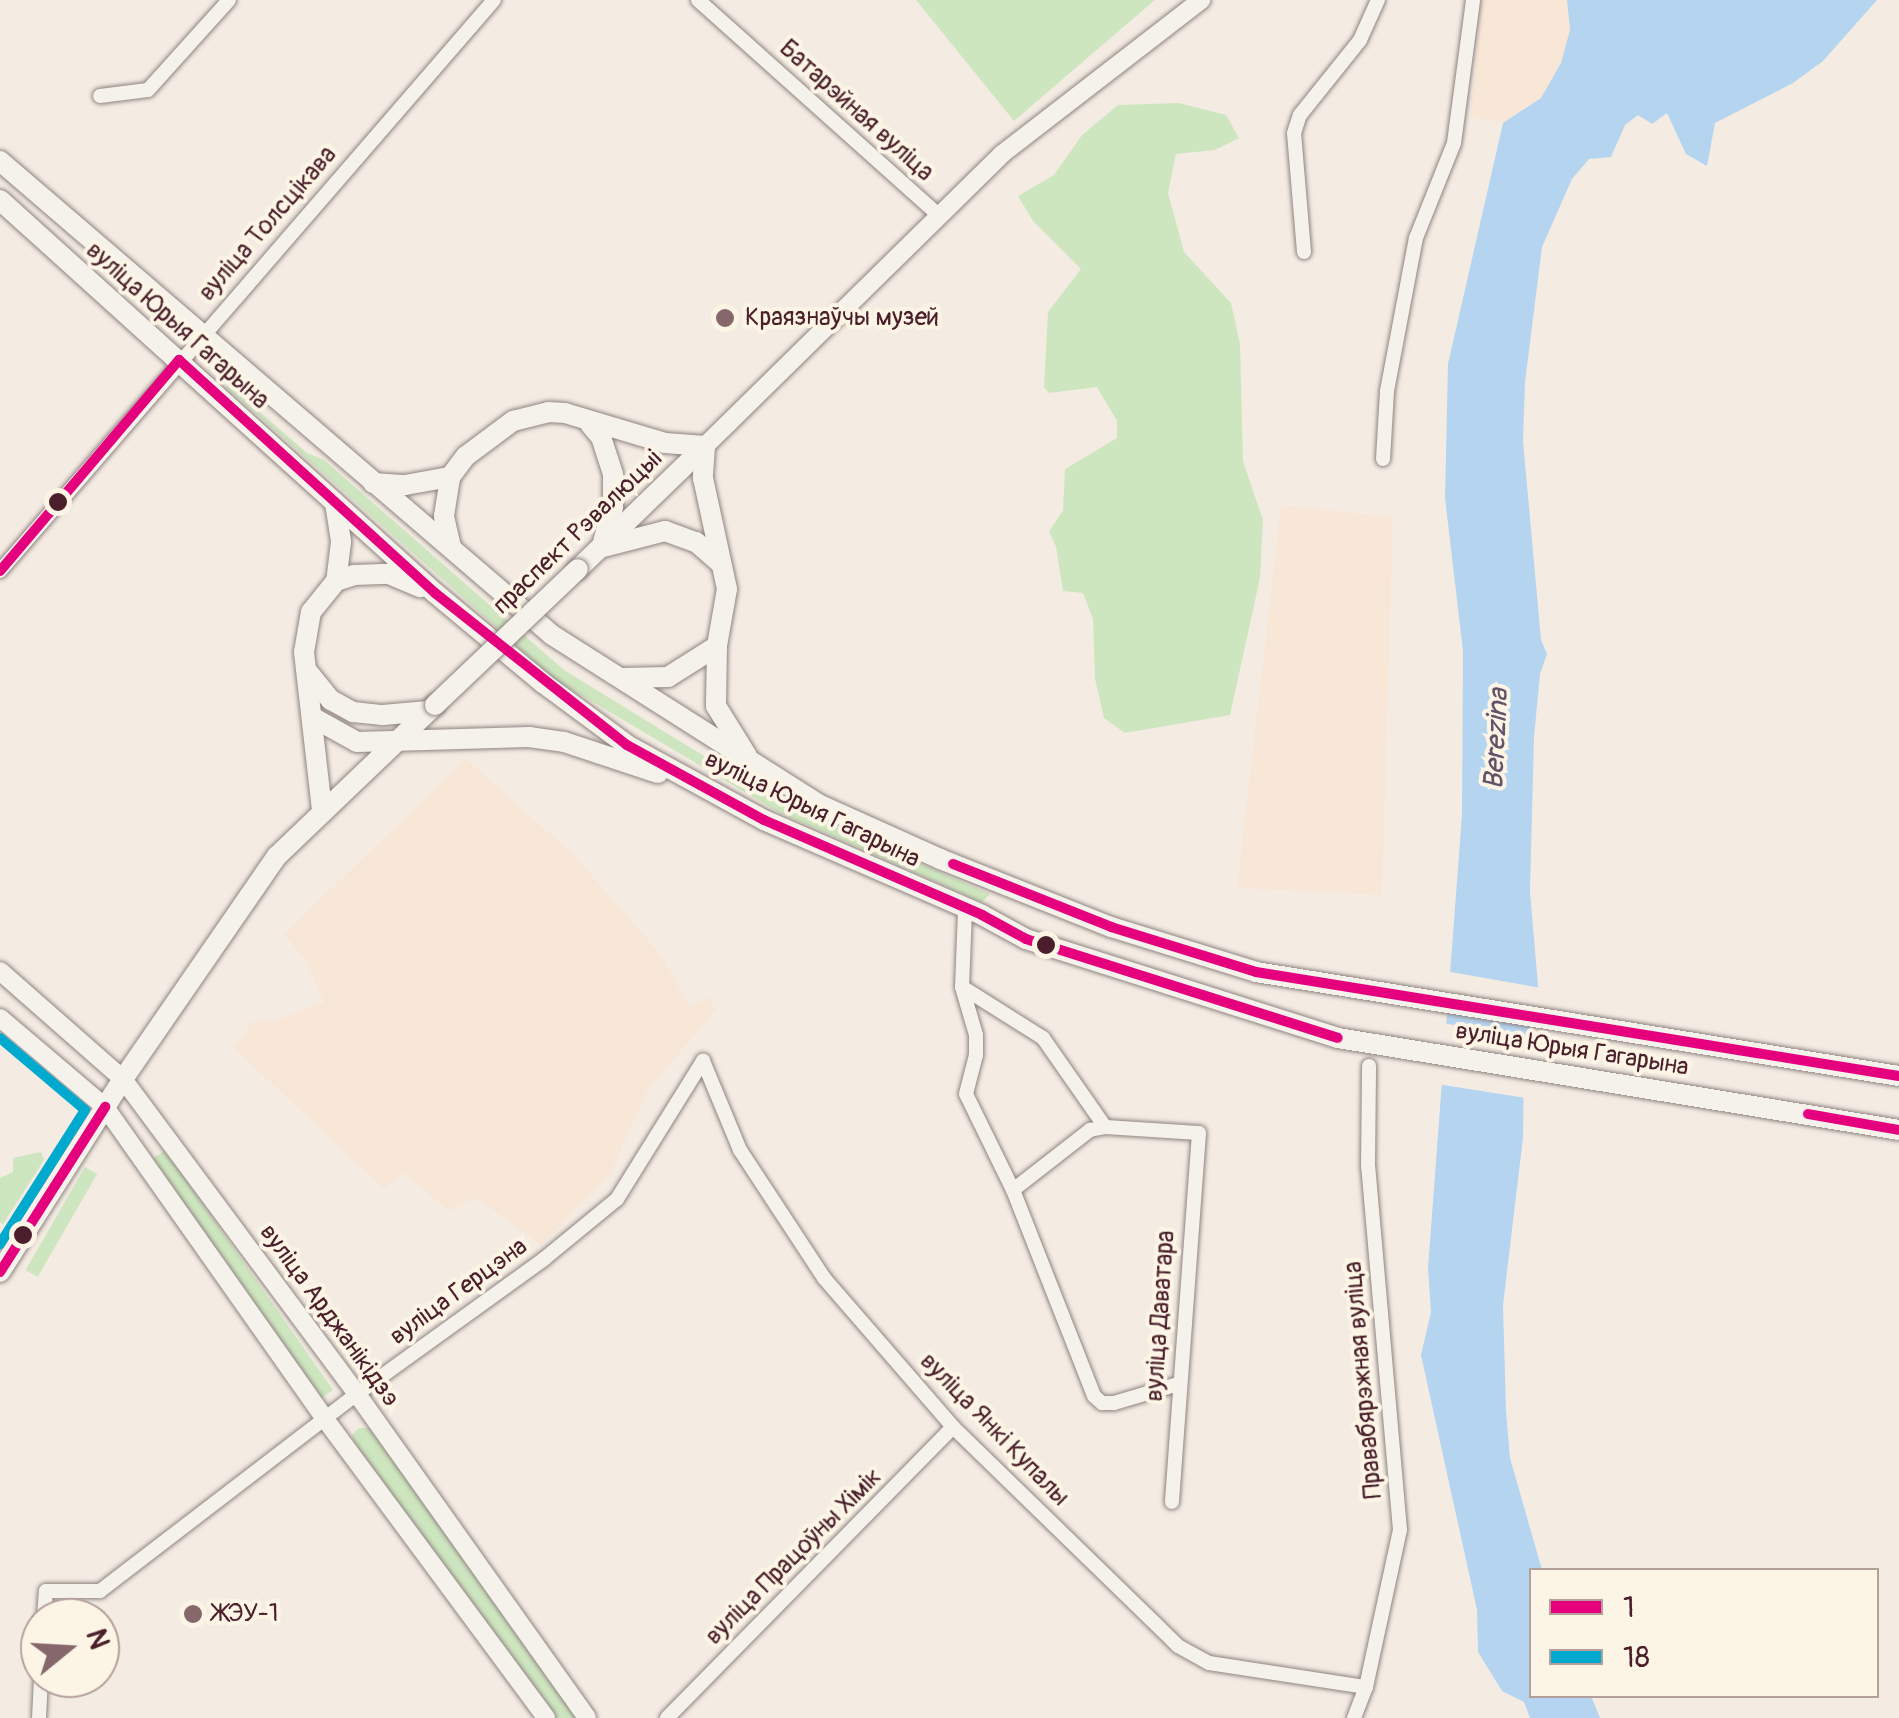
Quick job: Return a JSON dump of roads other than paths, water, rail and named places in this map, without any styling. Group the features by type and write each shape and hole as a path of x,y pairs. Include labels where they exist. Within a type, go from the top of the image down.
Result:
{"main road":[{"name":"праспект Рэвалюцыі","path":"0,1272 105,1107 277,856 1055,109 1201,0"},
{"name":"вуліца Юрыя Гагарына","path":"0,161 552,635 820,805 922,852 1111,927 1256,972 1339,982 1899,1076"},
{"name":"вуліца Юрыя Гагарына","path":"0,200 434,593 627,746 708,786 764,820 1026,940 1338,1038 1899,1130"},
{"path":"451,547 444,516 450,477 466,456 514,421 548,412 665,443 705,446 704,478 726,606 717,646 716,706 752,764"},
{"path":"590,424 600,437 613,475 613,507 601,548"},
{"path":"371,483 405,485 450,477"},
{"path":"322,810 304,652 311,612 336,581 341,542 335,503"},
{"path":"601,548 665,532 696,542 720,564"},
{"path":"336,581 375,573 434,593"},
{"path":"620,678 668,677 717,646"},
{"path":"308,672 331,700 353,712 383,716 431,708"},
{"path":"312,717 325,728 357,742 492,735 546,740 708,786"},
{"name":"вуліца Арджанікідзэ","path":"0,971 123,1080 357,1394 587,1718"},
{"path":"0,1018 105,1107 324,1419 546,1718"}],"street":[{"path":"100,96 148,90 229,0"},
{"name":"вуліца Толсцікава","path":"0,570 494,0"},
{"name":"Батарэйная вуліца","path":"698,0 940,216"},
{"path":"1304,252 1294,133 1300,115 1360,40 1378,0"},
{"path":"1383,459 1386,391 1416,238 1454,143 1473,0"},
{"path":"965,910 962,987 976,1035 976,1055 966,1094 1013,1190 1094,1396 1102,1403 1114,1404 1178,1384"},
{"path":"962,987 1043,1038 1104,1126 1090,1130 1013,1190"},
{"name":"вуліца Герцэна","path":"45,1598 46,1590 100,1590 357,1394 544,1259 617,1200 703,1061"},
{"name":"вуліца Янкі Купалы","path":"703,1061 740,1150 824,1278 953,1427 1178,1646 1208,1663 1366,1687"},
{"name":"Правабярэжная вуліца","path":"1354,1718 1366,1687 1400,1530 1368,1166 1369,1066"},
{"name":"вуліца Даватара","path":"1104,1126 1199,1133 1172,1502"},
{"name":"вуліца Працоўны Хімік","path":"667,1718 953,1427"}],"water":[{"name":"Berezina","path":"1567,0 1877,0 1823,61 1793,83 1715,123 1707,166 1686,154 1667,113 1652,124 1638,115 1625,125 1611,157 1589,159 1572,179 1542,247 1525,382 1523,441 1541,640 1547,654 1540,674 1534,737 1530,891 1538,986 1524,1060 1523,1138 1503,1305 1506,1411 1510,1458 1541,1568 1529,1568 1529,1698 1592,1698 1600,1718 1530,1718 1524,1702 1502,1691 1478,1652 1477,1610 1421,1355 1431,1312 1428,1268 1462,814 1463,651 1445,498 1448,364 1503,123 1541,98 1561,63 1570,30"}],"place":[{"name":"Краязнаўчы музей","path":"725,318"},
{"name":"ЖЭУ-1","path":"193,1614"}]}
